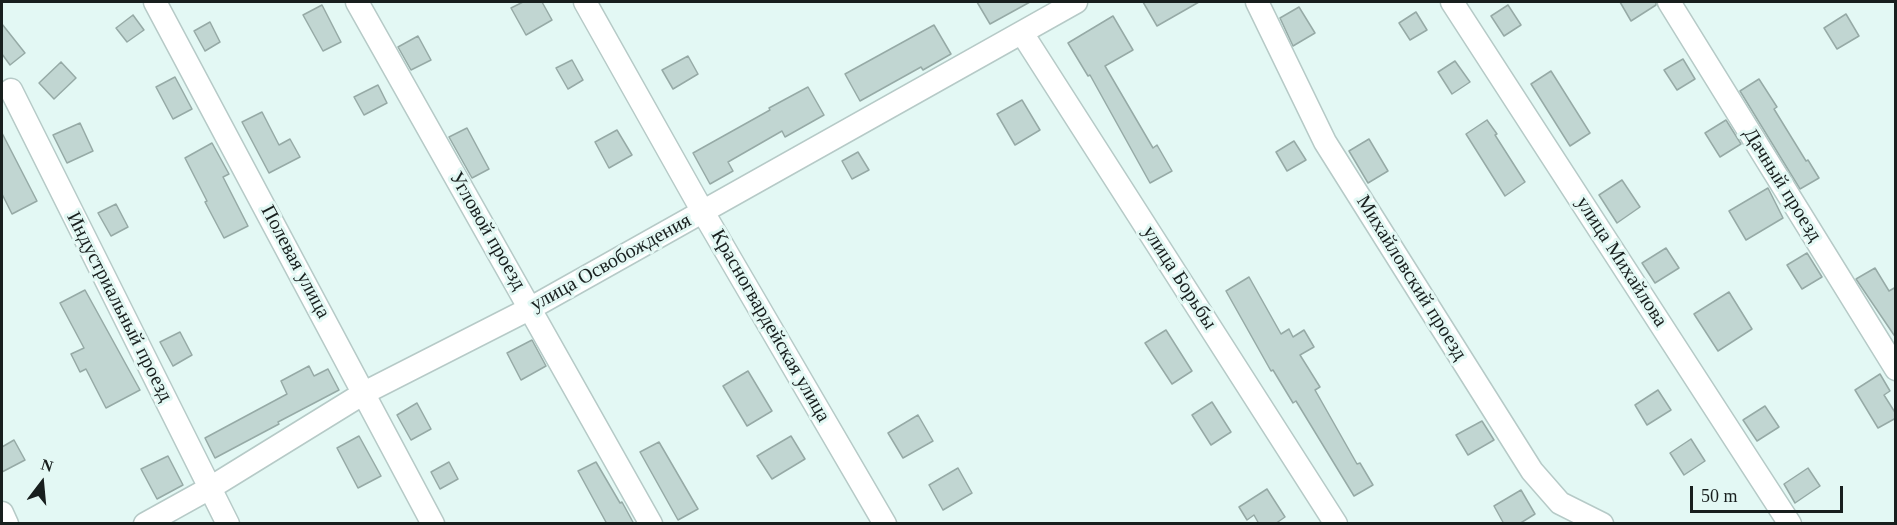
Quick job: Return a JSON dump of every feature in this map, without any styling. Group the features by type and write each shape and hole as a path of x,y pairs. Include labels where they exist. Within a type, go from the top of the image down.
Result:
{"street":[{"name":"Полевая улица","path":"155,2 434,524"},
{"name":"Угловой проезд","path":"357,2 651,524"},
{"name":"Красногвардейская улица","path":"585,2 703,212 885,524"},
{"name":"улица Освобождения","path":"145,524 210,488 364,393 531,309 1076,2"},
{"name":"Михайловский проезд","path":"1257,2 1325,142 1532,471 1560,503 1602,524"},
{"name":"улица Михайлова","path":"1452,2 1790,524"},
{"name":"Дачный проезд","path":"1669,2 1896,369"},
{"name":"улица Борьбы","path":"1022,33 1336,524"},
{"name":"Индустриальный проезд","path":"10,90 228,524"},
{"path":"2,513 7,524"}],"building":[{"path":"523,2 542,2 552,20 526,35 511,8"},
{"path":"977,2 1030,2 990,24"},
{"path":"1143,2 1199,2 1157,26"},
{"path":"1620,2 1656,2 1656,5 1631,21"},
{"path":"322,5 341,42 323,51 303,15"},
{"path":"1508,5 1521,25 1504,36 1491,16"},
{"path":"1299,7 1315,33 1293,46 1280,18"},
{"path":"1416,12 1427,30 1410,40 1399,23"},
{"path":"1846,14 1859,36 1837,49 1824,28"},
{"path":"133,15 144,30 127,42 116,28"},
{"path":"1113,16 1133,50 1105,66 1153,148 1157,145 1172,171 1150,183 1090,75 1088,76 1068,43"},
{"path":"210,22 220,42 205,51 194,31"},
{"path":"2,24 25,53 10,65 2,54"},
{"path":"934,25 951,54 923,70 921,67 860,101 845,74"},
{"path":"418,36 431,60 411,70 398,47"},
{"path":"688,56 698,74 673,89 662,70"},
{"path":"1683,59 1695,79 1677,90 1664,70"},
{"path":"572,60 583,80 568,89 556,68"},
{"path":"1455,61 1470,82 1452,94 1438,72"},
{"path":"61,62 76,78 54,99 39,83"},
{"path":"1551,71 1590,133 1570,146 1531,84"},
{"path":"175,77 192,109 173,119 156,87"},
{"path":"1759,79 1777,107 1774,109 1819,178 1800,189 1740,91"},
{"path":"378,85 387,103 364,115 354,97"},
{"path":"808,87 824,115 785,137 782,131 728,162 733,171 710,184 693,153"},
{"path":"1022,100 1040,130 1015,145 997,114"},
{"path":"262,112 279,145 290,139 300,157 269,173 242,122"},
{"path":"1487,120 1525,182 1505,196 1466,134"},
{"path":"1726,120 1741,144 1720,157 1705,133"},
{"path":"80,123 93,151 67,163 53,135"},
{"path":"467,128 489,169 472,178 449,137"},
{"path":"617,130 632,155 609,168 595,142"},
{"path":"2,133 37,201 12,214 2,194"},
{"path":"1369,139 1388,171 1368,183 1349,151"},
{"path":"1294,141 1306,160 1287,171 1276,152"},
{"path":"212,143 229,174 223,177 248,226 224,238 185,158"},
{"path":"858,152 869,170 852,179 842,161"},
{"path":"1622,180 1640,207 1617,223 1599,195"},
{"path":"1768,188 1783,218 1746,240 1729,211"},
{"path":"116,204 128,227 111,236 98,213"},
{"path":"1666,248 1679,268 1655,283 1642,263"},
{"path":"1807,253 1822,277 1802,289 1787,265"},
{"path":"1875,268 1889,291 1896,287 1896,338 1856,279"},
{"path":"1249,277 1281,334 1289,329 1293,337 1304,330 1314,347 1300,355 1320,387 1315,390 1357,464 1360,463 1373,485 1354,496 1296,401 1293,403 1273,370 1271,371 1226,291"},
{"path":"85,290 140,390 106,408 86,369 80,372 71,354 84,348 60,303"},
{"path":"1729,292 1752,329 1718,351 1694,314"},
{"path":"1166,330 1192,371 1172,384 1145,343"},
{"path":"180,332 192,355 173,366 160,342"},
{"path":"532,340 546,366 521,380 507,353"},
{"path":"309,366 314,376 328,369 339,390 215,458 205,438 287,394 281,381"},
{"path":"748,371 772,411 747,426 723,386"},
{"path":"1880,374 1890,391 1884,395 1896,414 1896,418 1878,428 1855,390"},
{"path":"1658,390 1671,410 1647,425 1635,405"},
{"path":"1212,402 1231,432 1211,445 1192,415"},
{"path":"417,403 431,429 411,440 397,415"},
{"path":"1765,406 1779,427 1757,441 1743,420"},
{"path":"918,415 933,441 903,458 888,433"},
{"path":"1482,421 1494,440 1468,455 1456,435"},
{"path":"359,436 381,476 358,488 337,448"},
{"path":"791,436 805,459 772,479 757,456"},
{"path":"1691,439 1705,461 1684,475 1670,453"},
{"path":"14,440 25,460 2,472 2,447"},
{"path":"659,442 698,509 678,520 640,452"},
{"path":"168,456 183,485 157,499 141,469"},
{"path":"449,462 458,479 440,489 431,472"},
{"path":"596,462 634,524 607,524 578,471"},
{"path":"958,468 972,493 943,510 929,485"},
{"path":"1808,468 1820,486 1795,503 1784,484"},
{"path":"1267,489 1285,517 1275,524 1259,524 1254,515 1247,520 1239,507"},
{"path":"1521,490 1535,514 1519,524 1504,524 1494,506"}]}
